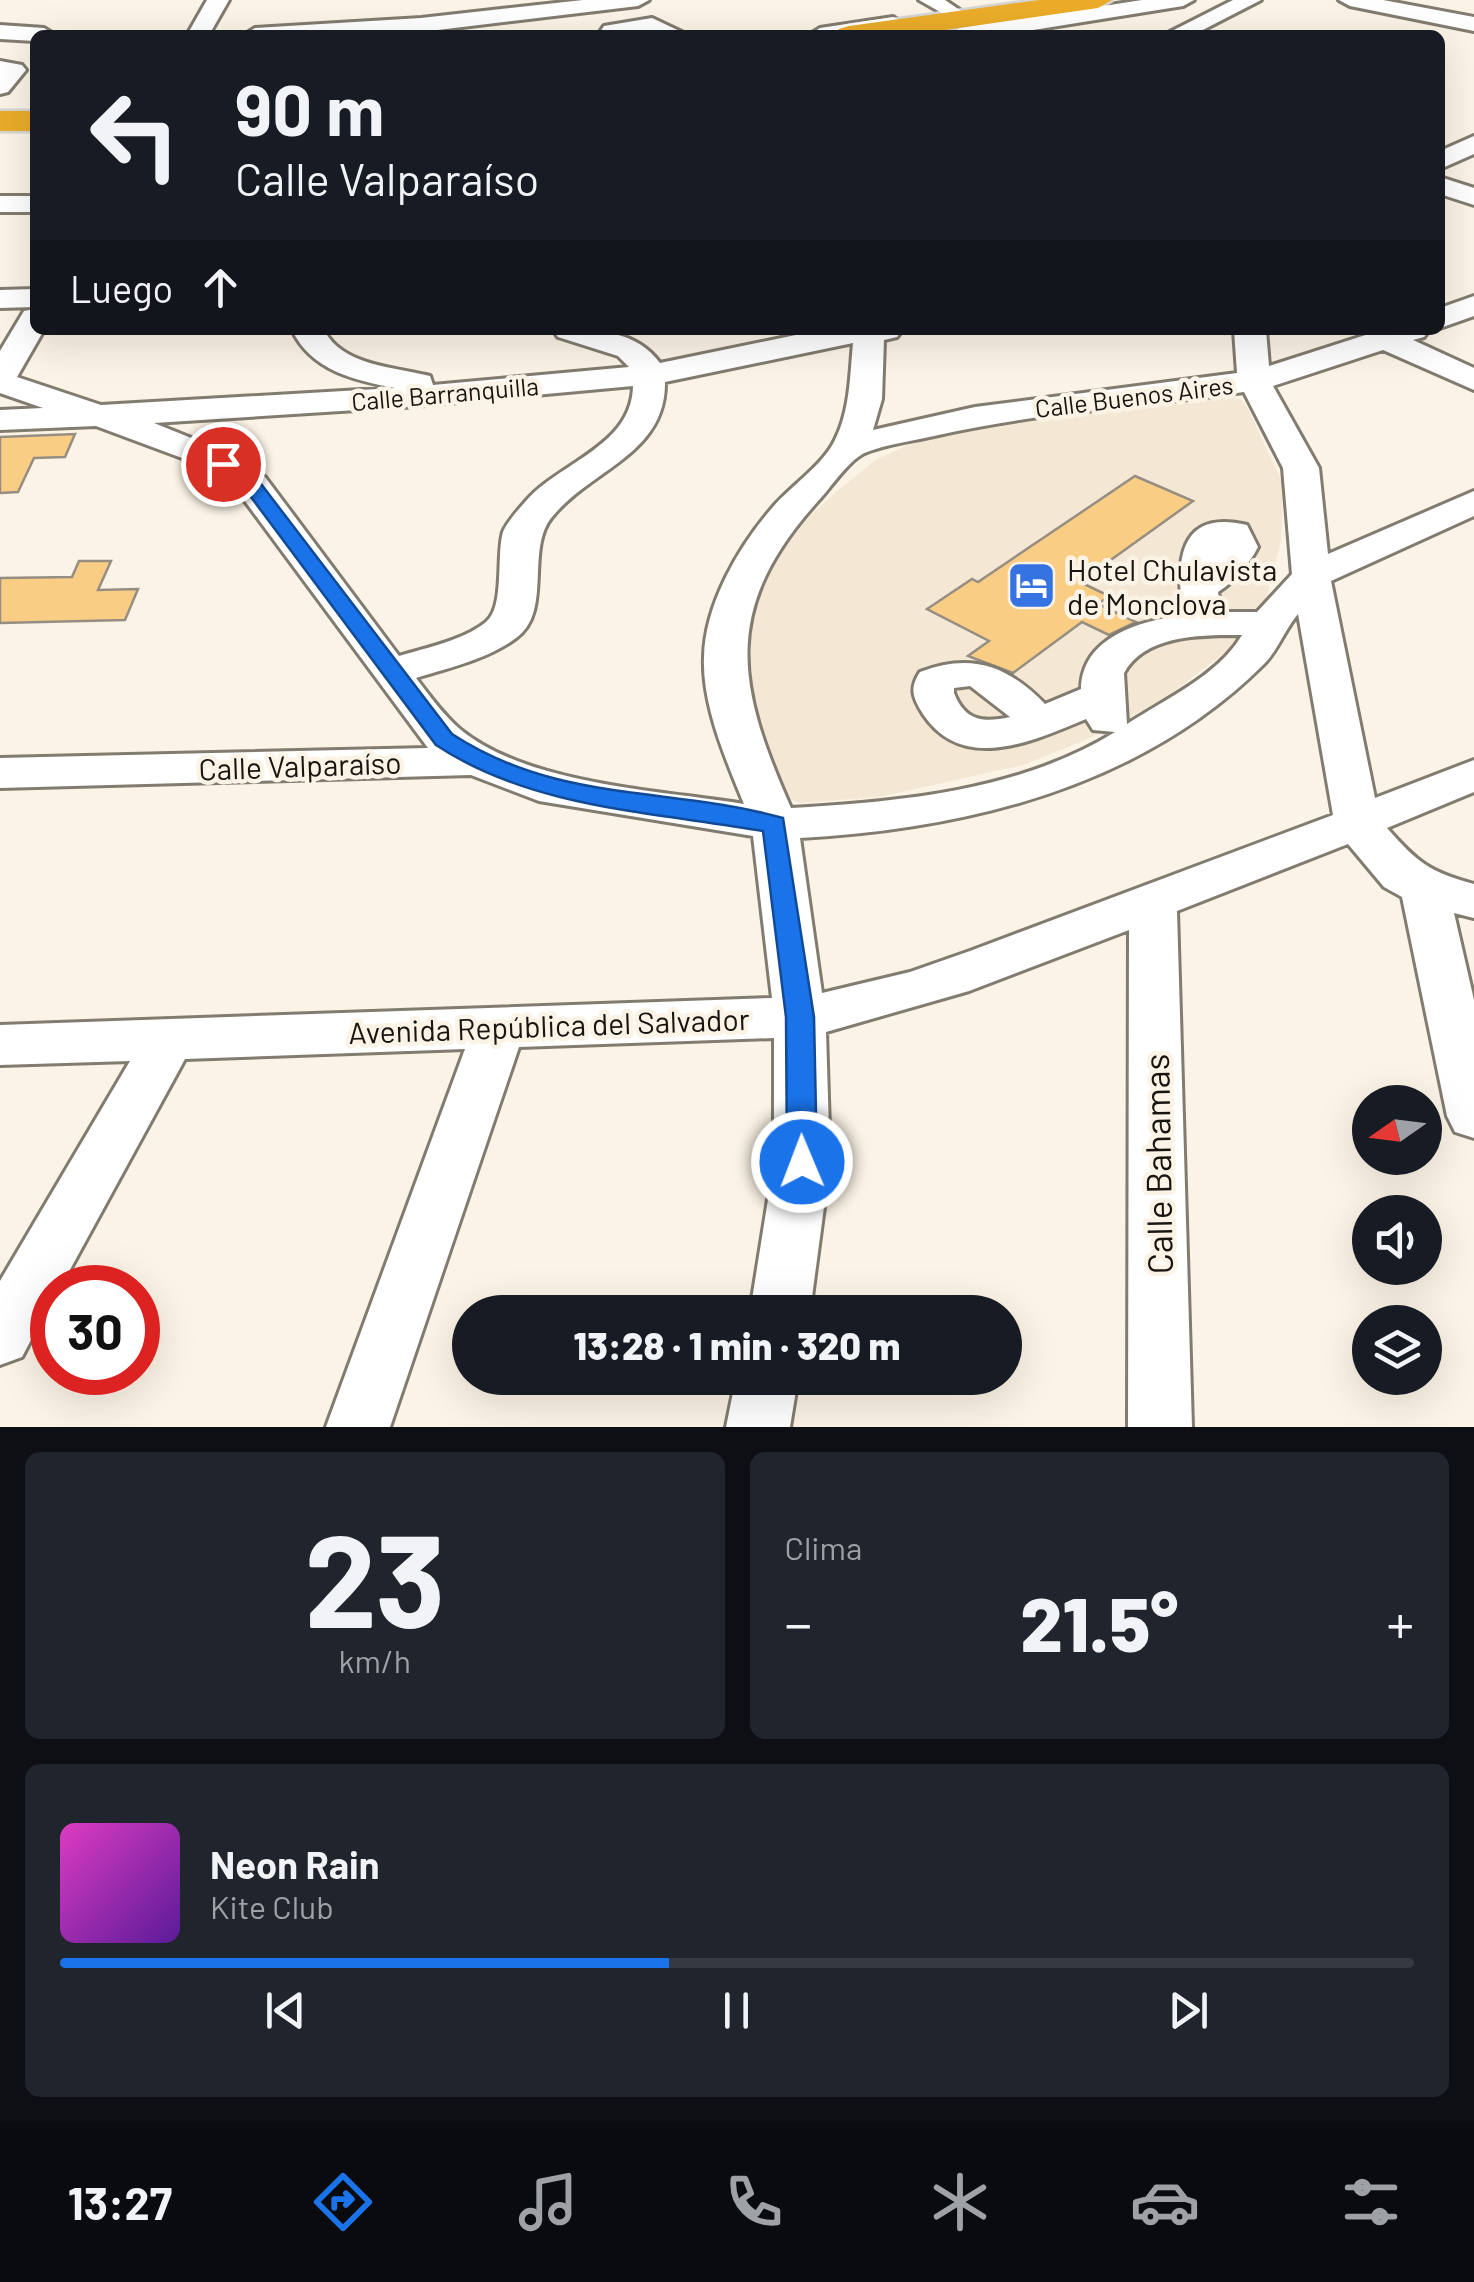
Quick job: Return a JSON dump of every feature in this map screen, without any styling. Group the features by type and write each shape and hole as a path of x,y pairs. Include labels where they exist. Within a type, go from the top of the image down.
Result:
{"highway":[{"path":"885,30 1098,0"},
{"path":"945,30 1046,8 1138,0"},
{"path":"0,104 30,104"},
{"path":"0,121 30,121"}],"street":[{"path":"201,30 218,0"},
{"path":"338,30 422,25 554,5 638,0"},
{"path":"930,0 958,25 984,30"},
{"path":"1017,30 1183,0"},
{"path":"1186,30 1250,0"},
{"path":"1350,0 1474,24"},
{"path":"1426,30 1460,0"},
{"path":"817,30 895,12 902,6 898,2"},
{"path":"554,5 582,30"},
{"path":"817,30 958,25 1046,8"},
{"path":"612,30 652,25 664,30"},
{"path":"0,32 30,34"},
{"path":"0,68 14,70 0,87"},
{"path":"1445,158 1474,144"},
{"path":"1445,188 1474,197"},
{"path":"0,204 30,204"},
{"path":"0,298 30,298"},
{"path":"1445,318 1474,305"},
{"path":"30,327 0,380 223,464 252,484 444,740 476,760"},
{"path":"311,335 318,349 338,361 416,383 478,390"},
{"path":"390,672 450,654 504,628 515,608 522,531 542,505 634,434 648,402 649,374 630,350 584,335"},
{"name":"Calle Barranquilla","path":"0,420 478,390 649,374 849,335"},
{"path":"782,1295 802,1162 800,1017 775,824 739,740 724,658 730,624 748,572 784,517 851,445 865,400 869,335"},
{"path":"1250,335 1254,381 1301,468 1310,576 1356,824 1384,860 1424,888 1474,901"},
{"path":"1400,335 1474,380"},
{"name":"Calle Buenos Aires","path":"851,445 975,417 1254,381 1400,335"},
{"name":"Calle Valparaíso","path":"0,773 476,760 539,786 775,824 868,819 967,804 1045,781 1120,748 1207,692 1252,653 1268,624 1310,576 1474,502"},
{"path":"1120,748 1102,696 1103,672 1113,656 1202,605 1268,624"},
{"path":"1037,722 1102,696"},
{"name":"Avenida República del Salvador","path":"0,1045 800,1017 863,1007 1153,902 1474,774"},
{"path":"1424,888 1474,1116"},
{"name":"Calle Bahamas","path":"1153,902 1160,1427"},
{"path":"358,1427 500,1025"},
{"path":"0,1337 170,1038"},
{"path":"758,1427 765,1395"}],"shaded area":[{"path":"1223,396 1241,399 1248,409 1283,484 1281,540 1265,604 1231,648 1161,701 1083,741 1023,765 879,797 800,803 782,796 754,717 748,680 752,612 777,558 808,518 837,491 877,459 924,438 1031,418"}],"building":[{"path":"75,434 65,457 34,458 18,492 0,493 0,437"},
{"path":"1135,476 1193,501 1080,582 1109,596 1098,604 1136,622 1109,635 1082,622 1013,673 968,656 989,641 927,609 972,579 978,582"},
{"path":"79,561 111,561 98,590 138,589 125,620 0,623 0,578 72,577"}],"place":[{"name":"Hotel Chulavista de Monclova","path":"1032,586"}],"route":[{"path":"223,464 252,484 444,740 503,774 539,786 775,824 800,1017 802,1162"}]}
